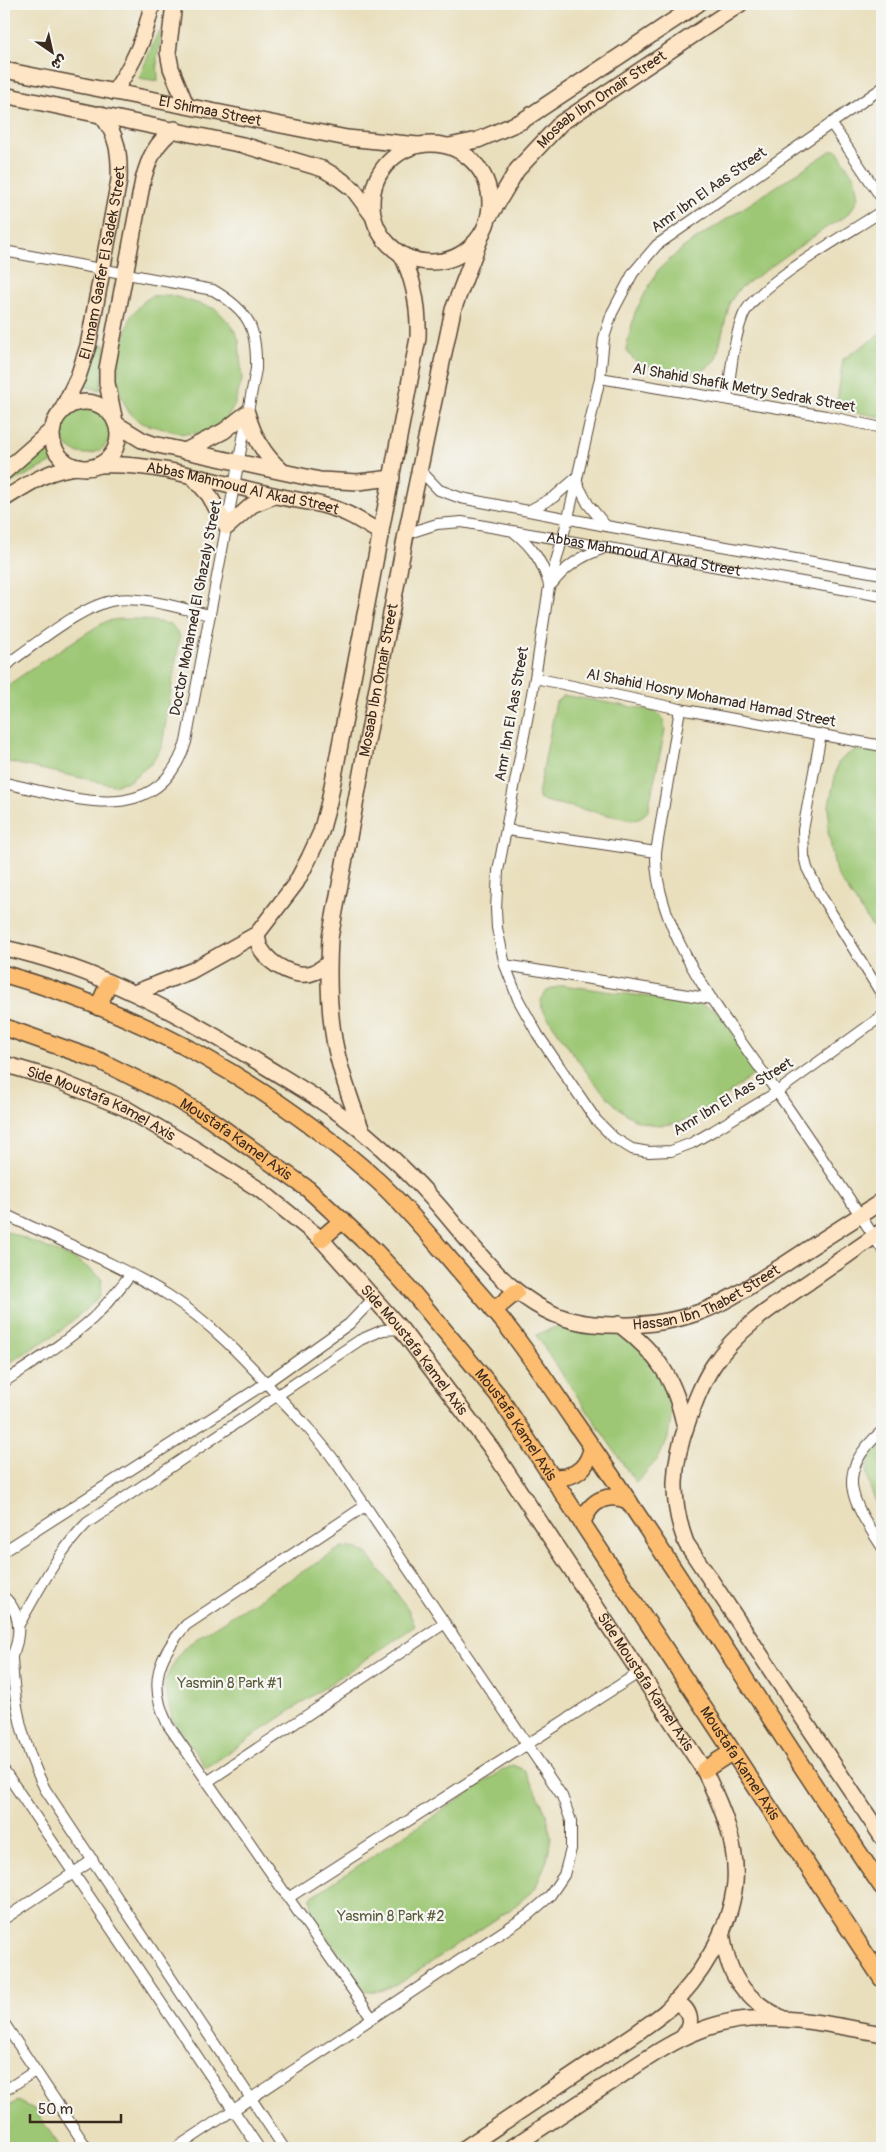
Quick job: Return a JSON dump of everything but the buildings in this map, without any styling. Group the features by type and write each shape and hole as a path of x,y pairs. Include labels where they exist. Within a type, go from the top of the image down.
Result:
{"main road":[{"path":"4,974 38,984 98,1007 160,1034 202,1056 279,1104 331,1141 380,1183 420,1224 514,1336 630,1500 882,1887"},
{"path":"98,1007 109,983"},
{"name":"Moustafa Kamel Axis","path":"4,1027 100,1061 175,1098 211,1120 281,1169 343,1220 408,1286 498,1395 882,1979"},
{"path":"321,1239 343,1220"},
{"path":"494,1311 516,1292"},
{"path":"553,1477 563,1478 580,1471 586,1464 592,1447"},
{"path":"583,1522 586,1512 601,1499 610,1496 630,1500"},
{"path":"704,1770 732,1752"}],"street":[{"path":"114,92 129,70 141,45 152,4"},
{"path":"174,4 168,52 171,68 186,105"},
{"name":"Mosaab Ibn Omair Street","path":"449,146 478,140 522,121 698,4"},
{"name":"Mosaab Ibn Omair Street","path":"488,220 517,170 561,123 740,4"},
{"name":"El Shimaa Street","path":"4,70 347,138 418,144"},
{"name":"Amr Ibn El Aas Street","path":"882,88 671,234 646,258 622,292 612,313 604,338 600,378 550,587 535,678 498,871 496,909 500,947 505,965 518,999 534,1028 596,1120 614,1138 632,1149 649,1152 671,1151 685,1146 777,1092 882,1016"},
{"name":"El Shimaa Street","path":"4,95 176,129 243,145 323,169 353,189 373,216"},
{"name":"El Imam Gaafer El Sadek Street","path":"62,412 84,362 119,180 120,160 117,143 108,123 100,114"},
{"path":"831,123 882,199"},
{"name":"El Imam Gaafer El Sadek Street","path":"115,420 107,383 107,368 124,272 147,163 154,149 164,136 176,129"},
{"path":"434,143 449,146 463,152 475,162 484,175 489,189 491,205 488,220 482,234 474,244 463,253 439,262 426,262 401,254 388,244 379,231 373,216 372,200 374,185 381,171 397,154 418,144 434,143"},
{"path":"727,399 739,331 749,305 766,288 882,211"},
{"name":"Mosaab Ibn Omair Street","path":"362,1131 336,1050 330,1010 328,964 334,912 406,534 453,310 482,234"},
{"name":"Doctor Mohamed El Ghazaly Street","path":"4,251 213,290 232,301 248,319 257,344 256,369 186,742 181,760 171,775 160,786 133,800 105,802 4,783"},
{"name":"Mosaab Ibn Omair Street","path":"134,994 191,972 257,934 296,883 310,858 320,832 329,802 418,338 418,314 415,292 408,268 401,254"},
{"name":"Al Shahid Shafik Metry Sedrak Street","path":"600,378 882,428"},
{"path":"4,472 53,429 62,412 79,402 92,402 104,408 115,420 118,437 114,450 99,465 62,468 41,476 4,499"},
{"path":"185,450 218,435 247,413 259,446 281,470"},
{"name":"Abbas Mahmoud Al Akad Street","path":"115,420 142,440 238,464 281,470 320,480 340,482 392,478"},
{"path":"53,429 54,447 59,454 65,461 82,467"},
{"name":"Abbas Mahmoud Al Akad Street","path":"99,465 132,464 329,507 346,513 381,533"},
{"name":"Abbas Mahmoud Al Akad Street","path":"419,469 439,490 449,495 606,526 882,574"},
{"path":"193,477 210,495 226,527 252,505 274,496"},
{"path":"530,510 554,497 575,479 588,504 606,526"},
{"name":"Abbas Mahmoud Al Akad Street","path":"406,534 426,527 450,522 462,522 882,596"},
{"path":"514,531 527,542 537,555 545,570 550,587"},
{"path":"550,587 558,576 579,558 605,548"},
{"path":"4,668 14,659 76,617 99,604 116,600 134,600 210,615"},
{"name":"Al Shahid Hosny Mohamad Hamad Street","path":"535,678 680,709 882,746"},
{"path":"680,709 656,852 657,875 666,907 688,959 712,999 860,1216 880,1239"},
{"path":"821,734 803,830 804,856 807,868 821,896 882,995"},
{"path":"506,830 656,852"},
{"path":"257,934 260,949 272,962 284,969 300,974 314,973 328,964"},
{"path":"4,948 57,961 134,994 238,1050 294,1084 362,1131 436,1203 475,1249 516,1292"},
{"path":"505,965 712,999"},
{"name":"Side Moustafa Kamel Axis","path":"4,1064 51,1078 125,1108 195,1148 260,1190 321,1239 401,1329 491,1448 704,1770 720,1801 728,1825 733,1851 734,1882 722,1930"},
{"name":"Hassan Ibn Thabet Street","path":"516,1292 539,1308 564,1318 592,1324 647,1324 674,1319 700,1312 725,1301 882,1201"},
{"path":"4,1214 168,1295 202,1320 234,1348 266,1382 324,1445 528,1743 562,1796 570,1822 571,1848 564,1875 549,1898 528,1915 176,2148"},
{"name":"Hassan Ibn Thabet Street","path":"880,1239 765,1311 731,1342 713,1366 700,1390 685,1429 674,1476 674,1498 678,1521 686,1543 882,1837"},
{"path":"4,1382 70,1337 93,1318 130,1275"},
{"path":"4,1552 266,1382 349,1324 374,1298"},
{"path":"619,1324 640,1340 671,1380 680,1404 685,1429"},
{"path":"18,1626 54,1563 69,1541 87,1523 360,1340 384,1330 401,1329"},
{"path":"882,1431 863,1450 853,1468 852,1487 857,1507 882,1547"},
{"path":"365,1506 186,1625 171,1642 161,1662 157,1684 159,1706 168,1725 372,2018"},
{"path":"4,1597 15,1612 18,1626 18,1643 12,1658 4,1669"},
{"path":"207,1782 445,1623"},
{"path":"12,1658 17,1712 33,1764 45,1789 284,2148"},
{"path":"288,1898 640,1672"},
{"path":"4,1770 259,2148"},
{"path":"4,1919 93,1860"},
{"path":"465,2148 638,2032 674,2002 688,1988 707,1960 722,1930"},
{"path":"722,1930 724,1949 729,1967 738,1983 750,1998 781,2018"},
{"path":"674,2002 681,2005 690,2016 690,2024 684,2037"},
{"path":"507,2120 516,2145 654,2053 684,2037 715,2025 748,2019 781,2018 882,2034"},
{"path":"4,2023 87,2148"},
{"path":"4,2092 36,2070"}],"green space":[{"path":"158,32 162,32 157,57 158,81 139,78"},
{"path":"832,150 837,150 855,179 858,197 854,206 846,216 827,227 739,289 730,302 716,359 701,372 688,374 651,368 633,359 626,349 635,312 658,270 684,247"},
{"path":"170,295 216,309 232,326 239,340 242,380 234,406 225,422 204,433 183,434 141,423 128,411 120,394 118,376 120,350 131,316 144,301 152,296"},
{"path":"882,333 882,417 836,409 843,359"},
{"path":"96,344 106,345 100,390 82,386"},
{"path":"81,402 91,402 100,406 108,414 112,428 108,442 100,450 91,454 81,454 72,450 64,442 60,433 60,423 64,414 72,406"},
{"path":"46,442 57,460 4,486 4,484"},
{"path":"139,619 171,624 180,636 162,746 152,763 129,781 113,785 4,761 4,691 11,683 44,660 96,627 107,621"},
{"path":"563,696 655,711 664,719 665,730 648,811 639,819 631,820 540,800 538,795 556,702"},
{"path":"864,750 882,753 882,941 836,873 828,831 829,805 838,763 853,751"},
{"path":"563,985 699,1004 719,1012 756,1069 752,1076 724,1098 688,1119 660,1125 639,1121 626,1114 599,1088 542,1009 541,1000 547,991"},
{"path":"4,1230 77,1260 102,1278 100,1297 59,1332 4,1366"},
{"path":"578,1324 608,1326 628,1335 664,1381 672,1411 668,1438 658,1459 636,1483 536,1335 553,1328"},
{"path":"882,1445 882,1512 869,1485 867,1470 871,1456"},
{"name":"Yasmin 8 Park #1","path":"342,1547 358,1549 368,1554 408,1609 415,1626 206,1768 172,1719 164,1682 175,1661 184,1648 200,1636"},
{"name":"Yasmin 8 Park #2","path":"513,1765 524,1770 538,1795 547,1816 551,1837 547,1860 535,1889 511,1909 397,1985 380,1991 367,1991 357,1983 312,1914 311,1897"},
{"path":"18,2101 34,2109 61,2148 4,2148 4,2108"}]}
